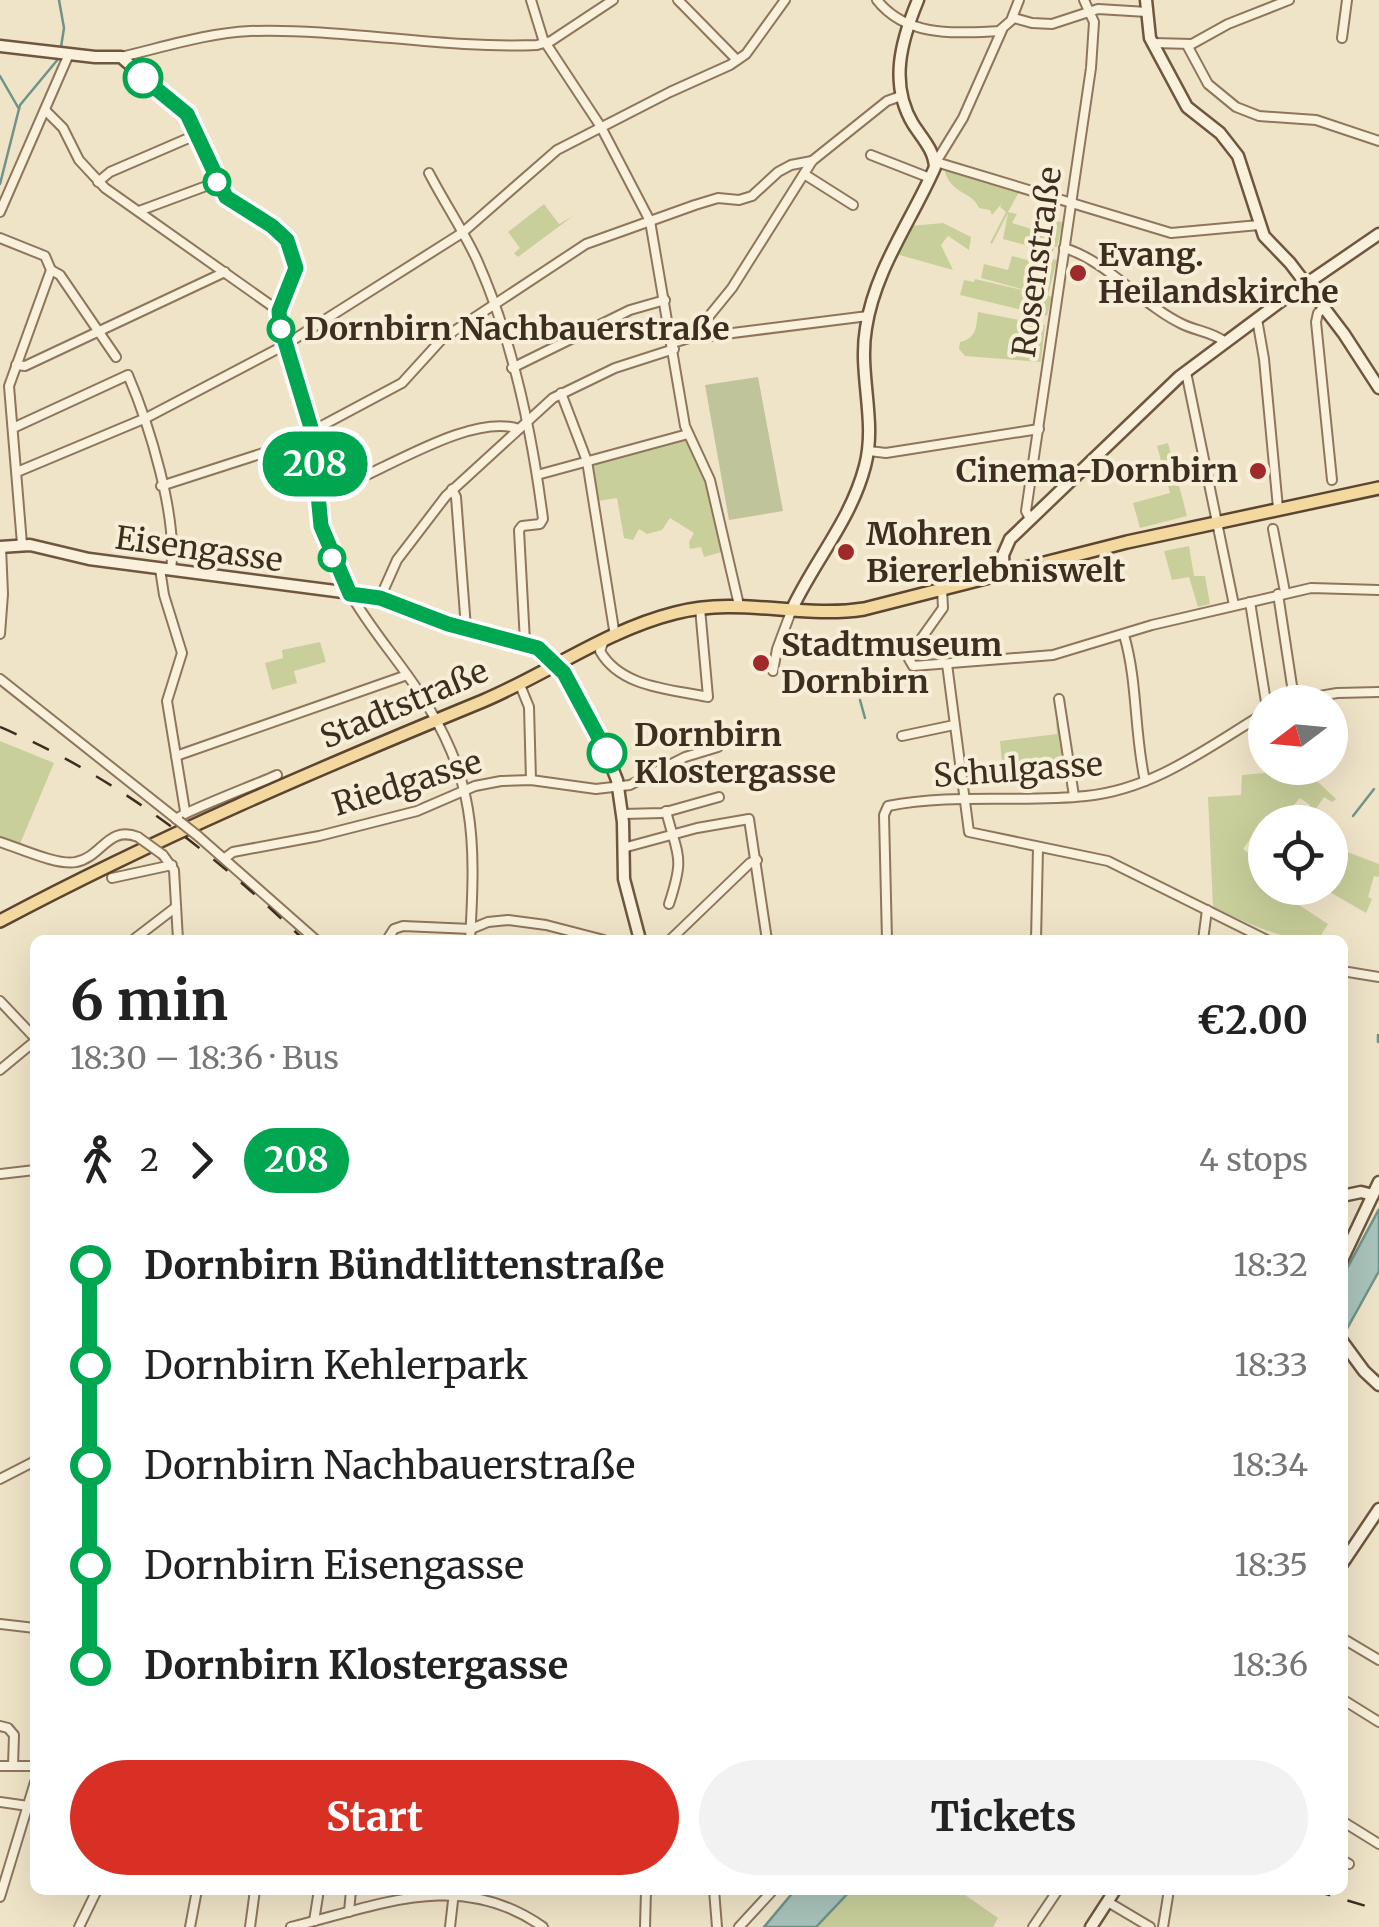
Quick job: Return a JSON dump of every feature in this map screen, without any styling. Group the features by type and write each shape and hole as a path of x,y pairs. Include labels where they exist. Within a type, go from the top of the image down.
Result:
{"main road":[{"name":"Stadtstraße","path":"0,922 134,854 520,685 652,619 700,608 739,605 852,611 1216,522 1379,488"}],"street":[{"path":"531,0 546,43 601,127 650,221 688,434 710,480 739,605"},
{"path":"0,46 121,56 214,35 291,30 524,45 546,43 613,0"},
{"path":"678,0 737,60"},
{"path":"17,472 146,418 286,345 462,233 556,150 737,60 759,38 785,0"},
{"path":"877,0 891,14 930,32 1002,30"},
{"path":"918,0 908,23 900,61 901,96 936,162 1171,233 1259,225"},
{"path":"773,671 792,609 849,510 869,450 864,343 880,279 936,162 963,118 1018,0"},
{"path":"1084,0 1091,12"},
{"path":"1153,42 1187,46 1228,24 1289,0"},
{"path":"1342,38 1346,0"},
{"path":"1012,18 1052,24 1103,9 1146,6 1153,42 1187,107 1220,134 1238,156 1264,236 1324,308 1379,388"},
{"name":"Rosenstraße","path":"1030,519 1026,511 1092,55 1091,12"},
{"path":"1187,46 1208,84 1236,107 1259,116 1316,120 1379,141"},
{"path":"0,212 69,54"},
{"path":"121,56 134,71 178,104 198,134 226,197 272,226 292,250 294,278 279,311 312,434 317,496 326,540 350,594 436,719 466,790 474,857 470,935"},
{"path":"380,598 397,560 452,490 561,394 696,333 743,272 812,162 887,101 901,96"},
{"path":"46,110 63,128 79,160 98,182 279,311"},
{"path":"98,182 110,172 198,134"},
{"path":"871,155 930,178"},
{"path":"162,486 312,434 346,416 402,383 442,339 586,244 718,198 738,200 752,196 778,172 791,165 812,162"},
{"path":"429,173 495,306 537,475 543,519 540,524 522,526 519,530 526,642"},
{"path":"804,174 853,205"},
{"path":"140,211 217,182"},
{"path":"1007,571 1004,550 1010,539 1150,402 1224,342 1379,234"},
{"path":"0,238 45,256 116,357"},
{"path":"1064,248 1165,315 1224,342"},
{"path":"22,544 9,386 50,267"},
{"path":"16,366 25,366 225,272"},
{"path":"512,368 630,310 665,300"},
{"path":"1324,308 1316,322 1332,480"},
{"path":"696,333 709,336 868,316"},
{"path":"1257,319 1278,508"},
{"path":"1186,372 1234,605"},
{"path":"13,428 128,375 146,418 172,543 164,595 182,653 167,701 186,810"},
{"path":"561,394 587,461 609,640 600,652 628,678 707,693 700,608"},
{"path":"317,496 470,429 523,426"},
{"path":"869,450 886,453 1038,429"},
{"path":"537,475 688,434"},
{"path":"452,490 466,628"},
{"path":"1273,529 1289,685"},
{"name":"Eisengasse","path":"0,547 22,544 89,559 380,598 466,628 526,642 558,666"},
{"path":"0,547 0,634"},
{"path":"942,588 943,608 911,653 912,665 1043,657 1282,593 1320,587 1379,590"},
{"path":"1250,602 1263,685"},
{"path":"1120,636 1132,666 1136,729 1145,781"},
{"path":"947,664 969,832 1108,861 1254,935"},
{"path":"558,666 599,735 618,787 626,886 639,935"},
{"path":"176,756 408,675"},
{"path":"0,679 225,858 310,935"},
{"path":"520,685 529,707 530,780"},
{"path":"1348,692 1379,692"},
{"path":"1060,699 1074,796"},
{"path":"902,736 953,722"},
{"name":"Schulgasse","path":"887,935 884,816 889,805 1106,792 1145,781 1192,760 1248,724"},
{"name":"Riedgasse","path":"225,858 233,852 319,836 417,811 466,790 501,781 530,780 576,788 630,785 686,757 718,747"},
{"path":"178,820 186,810 200,809 277,775"},
{"path":"622,814 666,812 719,797"},
{"path":"666,812 680,863 668,904"},
{"path":"623,848 736,821 751,822 765,935"},
{"path":"0,842 70,863 84,859 114,836 122,833 138,837 172,865 178,935"},
{"path":"1036,935 1038,848"},
{"path":"675,935 757,860"},
{"path":"112,878 172,865"},
{"path":"140,935 176,907"},
{"path":"1204,935 1207,910"},
{"path":"390,935 403,926 471,929 488,922 518,921 581,935"},
{"path":"1348,972 1379,978"},
{"path":"0,1001 30,1034"},
{"path":"0,1070 30,1044"},
{"path":"0,1174 30,1171"},
{"path":"1348,1248 1379,1182"},
{"path":"1348,1195 1361,1192 1373,1196"},
{"path":"1348,1349 1379,1385"},
{"path":"0,1480 30,1463"},
{"path":"1348,1555 1379,1508"},
{"path":"0,1624 30,1627"},
{"path":"1348,1642 1379,1660"},
{"path":"1348,1702 1379,1722"},
{"path":"0,1726 14,1735 13,1766"},
{"path":"0,1766 30,1766"},
{"path":"0,1802 28,1806"},
{"path":"0,1897 30,1802"},
{"path":"1348,1825 1379,1844"},
{"path":"80,1927 94,1895"},
{"path":"190,1927 195,1895"},
{"path":"250,1927 254,1895"},
{"path":"314,1921 317,1895"},
{"path":"349,1912 351,1895"},
{"path":"392,1895 393,1901"},
{"path":"290,1927 329,1922 349,1912 434,1895"},
{"path":"450,1927 454,1895"},
{"path":"465,1895 504,1906 543,1927"},
{"path":"645,1927 646,1895"},
{"path":"714,1895 716,1927"},
{"path":"739,1927 768,1895"},
{"path":"1033,1927 1055,1895"},
{"path":"1091,1927 1112,1895"},
{"path":"1162,1927 1168,1895"},
{"path":"1108,1902 1150,1927"}],"green space":[{"path":"948,169 1019,192 1008,212 1017,214 1012,223 1052,235 1056,221 1063,222 1057,247 1053,252 1003,239 1008,213 990,243 1006,212 1000,207 1003,202 992,215 990,210 979,208 972,198 952,185 945,172"},
{"path":"544,204 559,224 573,216 518,257 514,253 520,248 508,232"},
{"path":"943,223 971,237 969,250 948,236 941,245 953,270 896,254 910,226"},
{"path":"1034,254 1057,260 1047,316 960,295 964,280 975,279 1044,295 981,278 984,264 1008,270 1012,256 1031,261"},
{"path":"978,312 1045,325 1041,362 965,356 959,349 960,342 973,335"},
{"path":"758,377 783,511 729,520 705,385"},
{"path":"686,438 707,485 722,552 704,557 701,547 690,549 694,533 670,518 662,530 647,534 639,529 633,540 624,538 617,498 598,501 592,462"},
{"path":"1168,443 1187,516 1140,528 1133,503 1170,493 1157,446"},
{"path":"1189,546 1194,576 1205,576 1210,604 1198,607 1189,577 1172,580 1164,551"},
{"path":"320,642 326,662 294,671 297,683 272,690 265,663 283,658 282,650"},
{"path":"1059,722 1065,760 1014,766 1014,773 1003,775 1000,741 1057,734"},
{"path":"0,741 54,763 20,844 0,838"},
{"path":"1248,774 1248,785 1321,785 1336,799 1332,802 1324,797 1318,805 1310,805 1300,798 1294,805 1248,805 1248,842 1243,849 1248,853 1248,905 1299,905 1328,924 1321,935 1277,934 1213,907 1208,797 1241,795 1242,775"},
{"path":"1348,852 1379,864 1379,877 1374,876 1366,913 1348,903"},
{"path":"846,1895 965,1895 998,1918 993,1927 816,1927"}],"water":[{"path":"1379,1209 1379,1271 1348,1327 1348,1267"},
{"path":"791,1895 846,1895 816,1927 764,1927"}],"waterway":[{"path":"59,0 64,28 61,47"},
{"path":"0,184 20,105 59,58"},
{"path":"0,76 19,109"},
{"path":"860,700 865,718"},
{"path":"1353,816 1374,789"},
{"path":"1378,1035 1378,1042"}],"railway":[{"path":"0,727 124,793 235,877 299,935"},
{"path":"1330,1895 1379,1910"}],"bus line":[{"name":"208","path":"143,78 187,114 226,197 272,226 292,250 296,268 279,311 280,325 312,431 321,526 350,594 380,598 448,624 538,648 564,673 607,753"}],"place":[{"name":"Evang. Heilandskirche","path":"1078,273"},
{"name":"Dornbirn Nachbauerstraße","path":"281,329"},
{"name":"Cinema-Dornbirn","path":"1258,471"},
{"name":"Mohren Biererlebniswelt","path":"846,552"},
{"name":"Stadtmuseum Dornbirn","path":"761,663"},
{"name":"Dornbirn Klostergasse","path":"607,753"}]}
